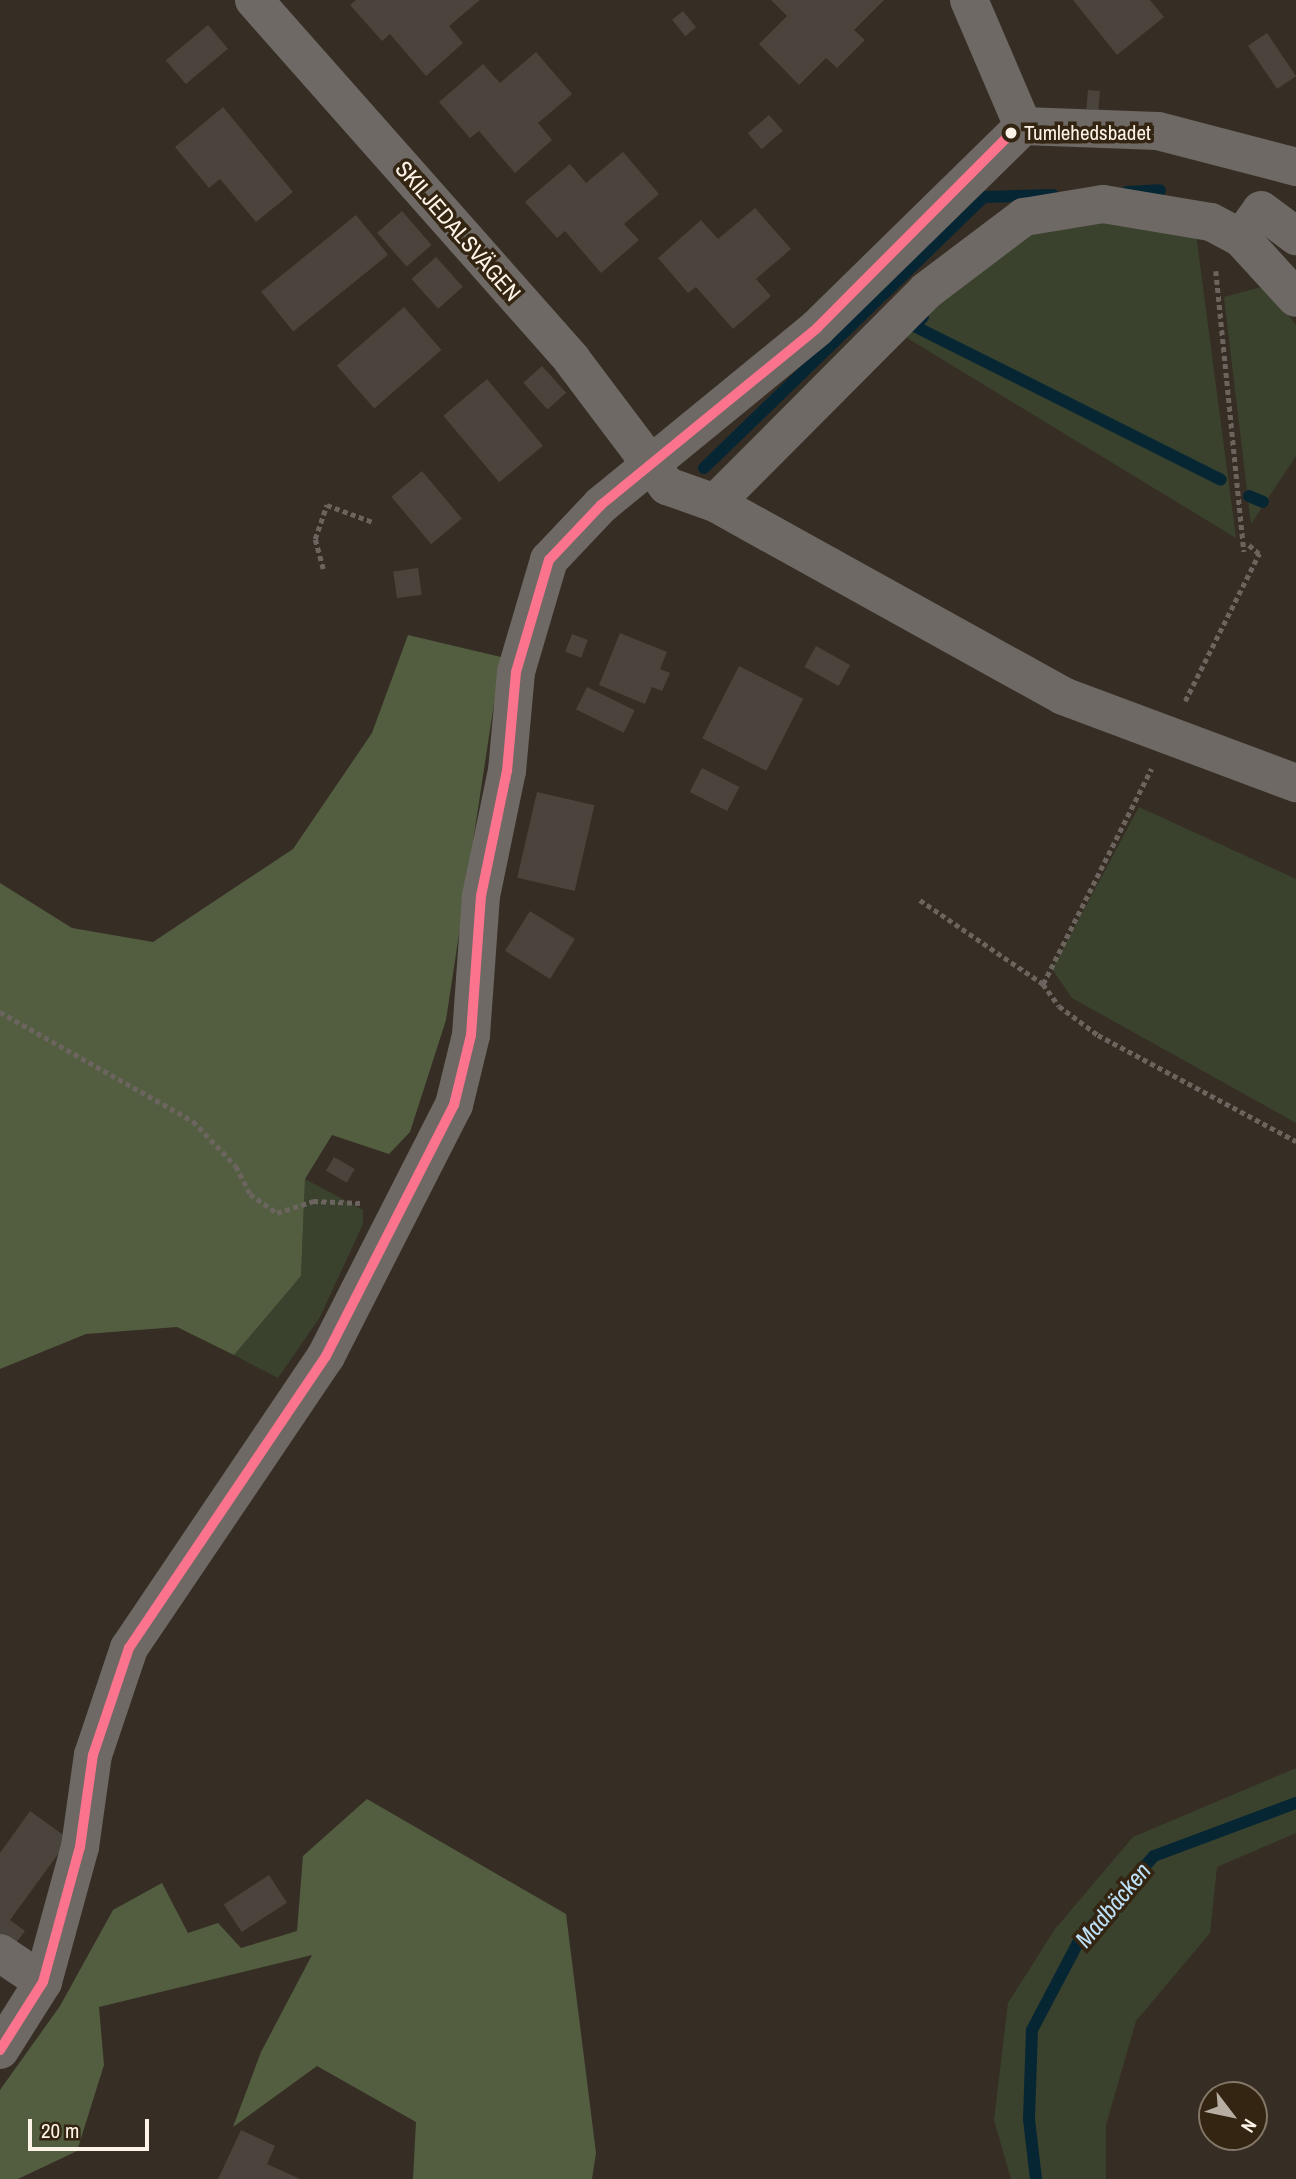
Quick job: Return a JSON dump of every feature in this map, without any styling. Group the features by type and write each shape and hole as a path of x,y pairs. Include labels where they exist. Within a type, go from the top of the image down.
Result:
{"street":[{"name":"SKILJEDALSVÄGEN","path":"254,0 572,360 667,486 715,503 1063,696 1296,783"},
{"path":"969,0 1023,126"},
{"path":"0,2050 43,1982 80,1847 111,1688 149,1613 326,1356 454,1105 467,1063 481,896 507,771 516,672 539,580 601,505 652,469 817,328 1023,126 1158,131 1296,167"},
{"path":"715,503 926,290 1024,217 1103,204 1226,230 1296,298"},
{"path":"1226,230 1261,210 1296,236"},
{"path":"0,1953 43,1982"}],"path":[{"path":"1226,230 1244,552"},
{"path":"323,569 315,539 327,505 373,522"},
{"path":"920,900 1043,984 1059,1006 1098,1035 1296,1141"},
{"path":"0,1012 194,1121 236,1166 250,1194 277,1213 313,1201 364,1203 395,1217"}],"green space":[{"path":"1113,219 1196,234 1236,538 899,333 1009,236"},
{"path":"1265,286 1296,325 1296,456 1251,524 1224,297"},
{"path":"408,635 501,657 446,1020 410,1132 389,1154 332,1135 305,1179 301,1276 234,1355 177,1327 86,1334 0,1369 0,883 72,928 153,942 293,849 372,733"},
{"path":"1139,807 1296,879 1296,1123 1072,998 1052,969"},
{"path":"305,1179 363,1210 363,1224 320,1317 278,1378 234,1355 301,1276"},
{"path":"1296,1768 1296,1833 1217,1867 1210,1933 1136,2021 1106,2125 1106,2179 1011,2179 994,2120 1008,2003 1055,1929 1133,1837"},
{"path":"367,1799 566,1914 596,2153 592,2179 413,2179 416,2122 317,2066 233,2127 261,2052 312,1955 99,2007 104,2065 77,2151 18,2179 0,2179 0,2090 60,2006 113,1910 162,1883 188,1933 218,1923 241,1948 297,1931 303,1856"}],"building":[{"path":"356,0 480,0 449,26 463,43 426,76 390,34 382,41 350,5"},
{"path":"771,0 884,0 854,30 865,40 837,68 826,58 799,85 759,44 787,16"},
{"path":"1073,0 1150,0 1164,17 1117,55"},
{"path":"683,11 696,27 685,36 672,20"},
{"path":"208,25 228,49 186,84 166,60"},
{"path":"1267,33 1296,76 1277,89 1248,46"},
{"path":"536,52 572,94 538,123 552,140 515,173 479,131 470,138 439,102 483,64 500,83"},
{"path":"1088,90 1100,91 1098,110 1086,109"},
{"path":"223,107 293,192 256,222 220,179 209,188 175,147"},
{"path":"769,115 783,131 762,149 748,133"},
{"path":"623,152 659,194 624,224 639,240 601,273 565,231 557,238 525,202 570,164 586,183"},
{"path":"755,208 791,249 756,279 771,296 733,329 696,287 688,293 658,258 701,220 718,239"},
{"path":"402,211 432,245 407,267 377,233"},
{"path":"356,215 388,255 293,331 261,292"},
{"path":"436,257 463,287 438,309 411,279"},
{"path":"404,307 441,350 374,408 337,365"},
{"path":"542,366 566,393 548,409 523,383"},
{"path":"487,379 543,446 499,482 443,416"},
{"path":"422,471 462,518 431,544 391,497"},
{"path":"418,568 422,595 397,598 393,571"},
{"path":"620,633 667,652 660,669 670,673 662,691 652,687 645,704 599,685"},
{"path":"572,634 588,640 581,658 565,652"},
{"path":"816,646 850,665 838,686 804,667"},
{"path":"739,666 803,699 766,771 702,738"},
{"path":"587,687 635,710 624,733 576,709"},
{"path":"702,768 739,787 727,811 690,792"},
{"path":"537,792 594,805 575,891 517,878"},
{"path":"530,911 575,939 550,979 505,951"},
{"path":"334,1157 355,1169 347,1183 326,1171"},
{"path":"30,1811 69,1839 10,1920 25,1931 10,1951 0,1943 0,1853"},
{"path":"269,1875 287,1903 242,1932 224,1904"},
{"path":"241,2130 275,2146 267,2164 300,2179 218,2179"}],"waterway":[{"path":"1127,192 1160,190"},
{"path":"704,468 984,197 1053,195"},
{"path":"923,317 914,326 1221,480"},
{"path":"1249,496 1263,502"},
{"name":"Madbäcken","path":"1036,2179 1029,2119 1032,2030 1079,1941 1154,1856 1296,1803"}],"transit line":[{"path":"0,2050 43,1982 80,1847 93,1755 129,1648 326,1356 454,1105 471,1035 481,896 507,771 516,672 549,560 601,505 817,328 1011,133"}],"place":[{"name":"Tumlehedsbadet","path":"1011,133"}]}
